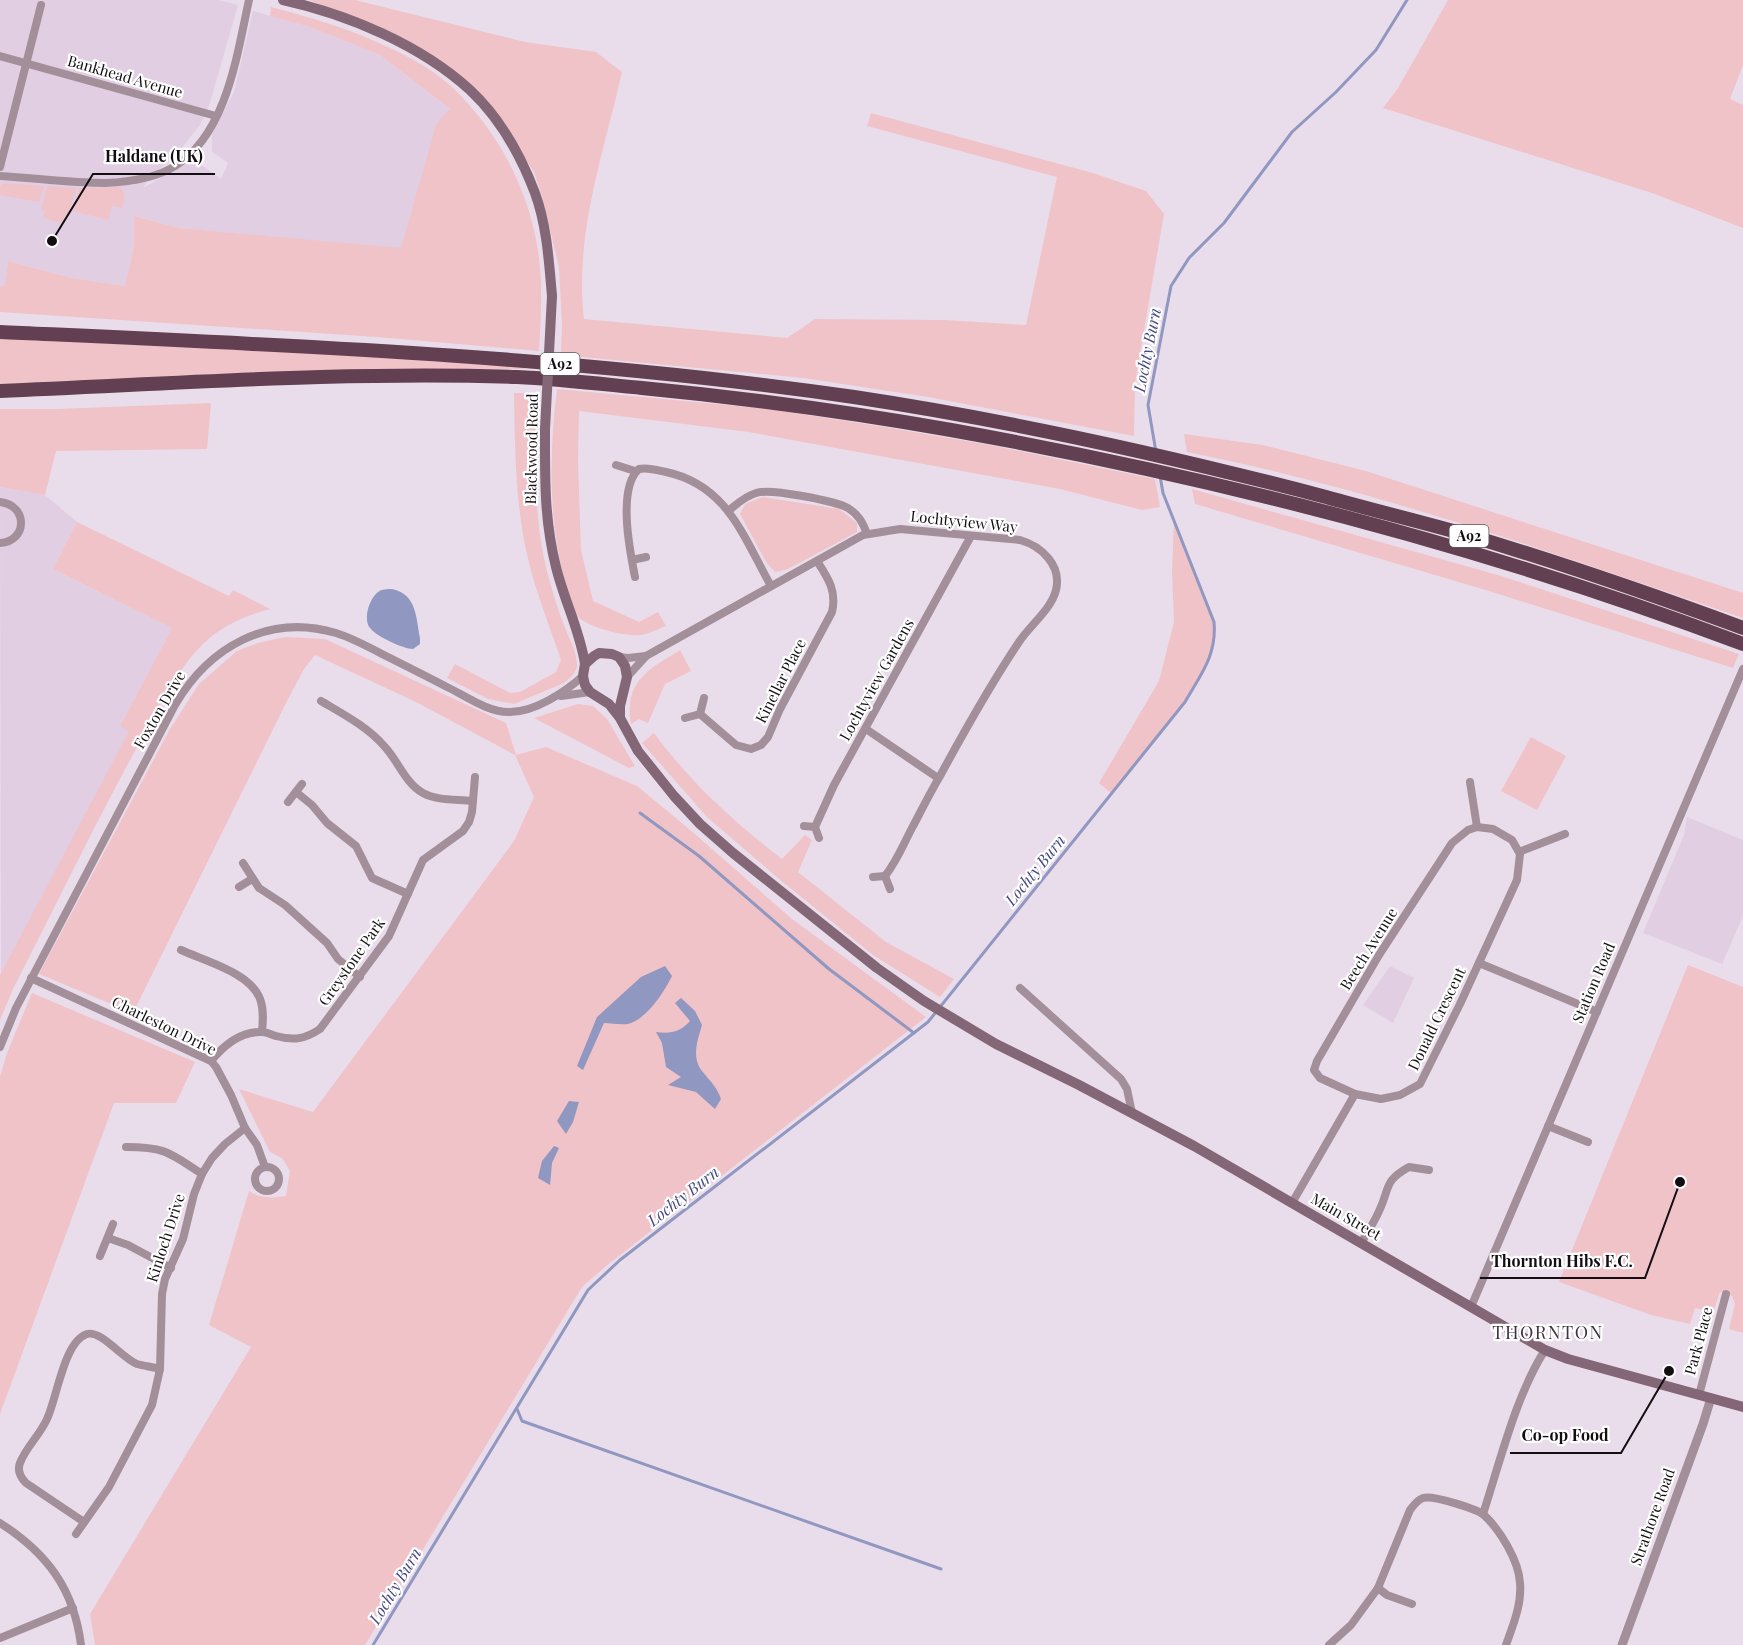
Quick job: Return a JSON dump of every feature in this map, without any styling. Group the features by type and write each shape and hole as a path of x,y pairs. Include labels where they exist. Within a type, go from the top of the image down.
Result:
{"highway":[{"name":"A92","path":"0,332 408,352 534,361 689,376 870,400 1115,445 1204,465 1464,534 1618,584 1736,626"},
{"name":"A92","path":"0,390 356,376 523,377 678,391 800,406 912,423 1111,460 1200,480 1458,548 1616,599 1743,644"}],"main road":[{"name":"Blackwood Road","path":"283,0 331,13 375,31 441,67 470,90 508,138 521,162 536,195 548,243 552,296 545,429 546,515 565,599 585,664"},
{"path":"579,639 618,657 626,666 620,718"},
{"path":"605,652 594,656 585,664 583,676 585,685 595,694 606,697 617,694 626,681"},
{"name":"Main Street","path":"595,694 620,718 638,751 700,824 877,968 948,1016 996,1044 1132,1113 1545,1350 1568,1359 1743,1407"}],"street":[{"path":"0,176 105,183 150,177 175,166 204,139 216,116 233,71 249,0"},
{"path":"0,167 41,5"},
{"name":"Bankhead Avenue","path":"0,56 216,116"},
{"path":"616,465 635,471 644,468 672,474 696,482 717,497 728,511 771,586"},
{"path":"635,471 630,487 626,519 635,578"},
{"path":"728,511 748,496 758,492 777,492 842,505 861,520 867,534"},
{"path":"0,502 14,507 21,522 16,536 1,544"},
{"name":"Lochtyview Way","path":"626,681 646,656 867,534 900,529 1020,540 1031,543 1047,556 1053,565 1057,579 1056,590 1050,603 1027,630 976,710 894,865 885,876"},
{"name":"Lochtyview Gardens","path":"815,827 834,785 971,536"},
{"path":"632,560 646,557"},
{"name":"Kinellar Place","path":"700,714 731,742 742,748 758,747 765,741 832,612 835,601 832,586 817,561"},
{"name":"Foxton Drive","path":"0,1047 31,978 185,688 209,661 238,642 265,632 283,629 325,630 353,639 498,711 517,712 556,696 583,676"},
{"name":"Lochtyview Way","path":"618,657 646,656"},
{"name":"Station Road","path":"1471,1307 1743,669"},
{"name":"Foxton Drive","path":"556,696 595,694"},
{"path":"685,718 700,714 704,698"},
{"path":"321,701 346,715 384,745 420,792 430,797 473,801"},
{"path":"866,729 938,778"},
{"name":"Greystone Park","path":"211,1060 236,1038 262,1032 291,1039 309,1036 320,1029 390,936 423,860 463,831 469,822 475,777"},
{"path":"1470,782 1477,827 1493,829 1512,840 1519,852 1564,834"},
{"path":"288,802 302,784"},
{"path":"296,792 312,805 327,823 356,846 372,878 408,894"},
{"path":"804,826 815,827 819,838"},
{"name":"Beech Avenue","path":"1355,1095 1320,1078 1314,1070 1317,1060 1379,955 1452,843 1468,830 1477,827"},
{"name":"Donald Crescent","path":"1355,1095 1381,1099 1400,1095 1420,1084 1517,880 1519,852"},
{"path":"243,863 252,879 266,894 285,905 327,943 338,959 360,977"},
{"path":"873,877 885,876 890,889"},
{"path":"239,887 252,879"},
{"path":"182,950 251,983 261,1001 262,1032"},
{"path":"1479,963 1597,1012"},
{"name":"Charleston Drive","path":"31,978 211,1060 245,1128 257,1145 265,1167"},
{"path":"1020,988 1121,1079 1127,1089 1132,1113"},
{"path":"1292,1203 1355,1095"},
{"path":"1548,1126 1588,1142"},
{"name":"Kinloch Drive","path":"76,1534 109,1486 152,1405 160,1369 161,1302 165,1279 183,1239 194,1194 202,1174 225,1144 245,1128"},
{"path":"126,1148 152,1148 169,1152 202,1174"},
{"path":"1361,1243 1382,1206 1384,1192 1393,1179 1409,1167 1429,1170"},
{"path":"100,1256 113,1224"},
{"path":"108,1238 128,1245 171,1268"},
{"name":"Park Place","path":"1699,1395 1726,1293"},
{"path":"84,1522 26,1483 19,1471 19,1464 44,1426 52,1408 63,1368 72,1347 84,1335 93,1333 138,1364 160,1369"},
{"path":"1483,1514 1524,1391 1535,1364 1545,1350"},
{"name":"Strathore Road","path":"1622,1645 1711,1398"},
{"path":"1329,1645 1352,1625 1378,1588 1410,1510 1416,1501 1424,1497 1434,1497 1483,1514 1509,1548 1520,1582 1519,1603 1506,1645"},
{"path":"0,1523 45,1558 65,1589 73,1608 81,1645"},
{"path":"1378,1588 1387,1595 1412,1604"},
{"path":"0,1638 73,1608"}],"shaded area":[{"path":"0,0 219,0 238,5 210,103 200,125 177,154 150,177 143,188 185,164 199,163 221,179 228,163 212,152 212,134 234,92 253,11 310,27 380,55 451,110 436,124 401,249 179,228 135,216 134,246 125,286 72,278 8,261 5,287 0,286"},
{"path":"309,0 355,0 525,42 596,52 622,72 599,163 587,225 583,256 584,319 787,338 815,319 944,320 1026,325 1057,177 867,126 871,113 1093,173 1146,191 1164,214 1135,383 1134,436 928,397 803,378 561,355 559,267 542,196 534,172 499,121 474,89 381,30"},
{"path":"1448,0 1743,0 1743,65 1730,99 1743,105 1743,228 1652,193 1383,108 1398,88"},
{"path":"271,7 353,32 408,57 445,81 484,123 497,142 519,184 534,228 541,276 539,351 377,337 0,312 0,286 5,286 8,261 72,278 125,286 134,246 134,216 179,228 401,248 436,124 450,109 380,55 310,27 270,16"},
{"path":"3,183 44,186 39,202 0,195 0,186"},
{"path":"47,186 76,188 68,216 65,216 63,223 43,218 45,211 41,210"},
{"path":"119,187 124,194 122,208 112,206 108,220 73,211 79,188"},
{"path":"0,337 435,359 525,366 525,369 402,369 0,384"},
{"path":"557,389 768,409 990,445 1155,479 1160,507 1142,510 1060,489 749,432 579,411 581,550 593,601 639,622 658,612 666,626 640,635 616,633 581,619 574,612 568,597 553,512 552,438"},
{"path":"514,393 537,393 536,490 541,538 551,586 560,616 574,649 577,668 564,683 514,704 488,699 447,678 455,664 510,693 520,692 556,672 561,660 533,578 522,530 516,472"},
{"path":"211,403 207,449 56,451 45,495 0,487 0,409"},
{"path":"1184,434 1263,445 1366,471 1743,593 1743,618 1537,548 1398,505 1258,467 1187,452"},
{"path":"0,487 45,495 77,522 53,569 172,628 120,726 130,730 1,975"},
{"path":"1192,489 1498,575 1739,654 1733,668 1489,591 1195,504"},
{"path":"763,497 839,509 857,523 857,532 788,569 775,572 766,562 740,514 745,504"},
{"path":"1174,521 1214,622 1215,639 1212,654 1185,702 1112,794 1099,783 1159,681 1174,622 1172,571"},
{"path":"77,522 229,596 233,590 270,609 236,621 212,636 194,653 175,679 104,809 13,989 0,1020 0,975 129,731 120,726 172,628 53,569"},
{"path":"285,637 325,639 506,723 516,755 546,747 637,786 792,919 926,1017 582,1287 365,1645 95,1645 90,1614 251,1347 209,1325 249,1191 267,1197 286,1196 290,1171 282,1158 270,1152 239,1089 313,1112 514,841 534,797 515,755 416,702 315,655 304,669 286,703 133,1013 39,974 170,729 199,684 237,651"},
{"path":"680,650 691,671 665,684 648,723 639,719 631,724 631,697 635,687 649,671"},
{"path":"578,704 593,706 607,719 635,766 629,768 534,718"},
{"path":"654,733 682,768 714,800 782,859 805,835 812,840 798,872 886,942 954,979 940,997 873,955 707,817 642,743"},
{"path":"1531,737 1566,756 1537,810 1501,791"},
{"path":"1687,817 1743,840 1743,916 1722,964 1643,933 1684,835"},
{"path":"1688,965 1743,987 1743,1333 1729,1329 1735,1304 1732,1296 1720,1292 1713,1312 1695,1308 1690,1324 1651,1315 1559,1282"},
{"path":"1390,966 1414,978 1393,1023 1363,1005"},
{"path":"32,993 195,1062 176,1103 114,1103 0,1414 0,1077 7,1053"}],"water":[{"path":"392,589 406,596 414,608 420,644 413,649 384,638 373,631 368,624 368,609 372,599 381,590"},
{"path":"665,966 672,976 648,1011 628,1024 604,1023 583,1070 577,1066 597,1017 641,977"},
{"path":"681,998 695,1011 702,1025 696,1054 699,1066 721,1099 715,1109 696,1092 668,1085 681,1077 666,1067 662,1043 656,1032 675,1031 683,1028 690,1021 675,1003"},
{"path":"569,1101 579,1102 573,1122 566,1134 557,1121"},
{"path":"554,1146 559,1148 552,1163 550,1185 538,1178 542,1161"}],"waterway":[{"name":"Lochty Burn","path":"1156,452 1148,405 1171,286 1189,258 1224,223 1292,132 1336,92 1376,50 1407,0"},
{"name":"Lochty Burn","path":"373,1645 588,1290 620,1260 928,1022 1185,702 1207,664 1213,644 1214,622 1163,493 1160,476"},
{"path":"640,813 699,856 829,969 914,1033"},
{"path":"517,1409 522,1421 941,1569"}],"place":[{"name":"Haldane (UK)","path":"52,241"},
{"name":"Thornton Hibs F.C.","path":"1680,1182"},
{"name":"Co-op Food","path":"1669,1371"}],"district":[{"name":"THORNTON","path":"1548,1333"}]}
